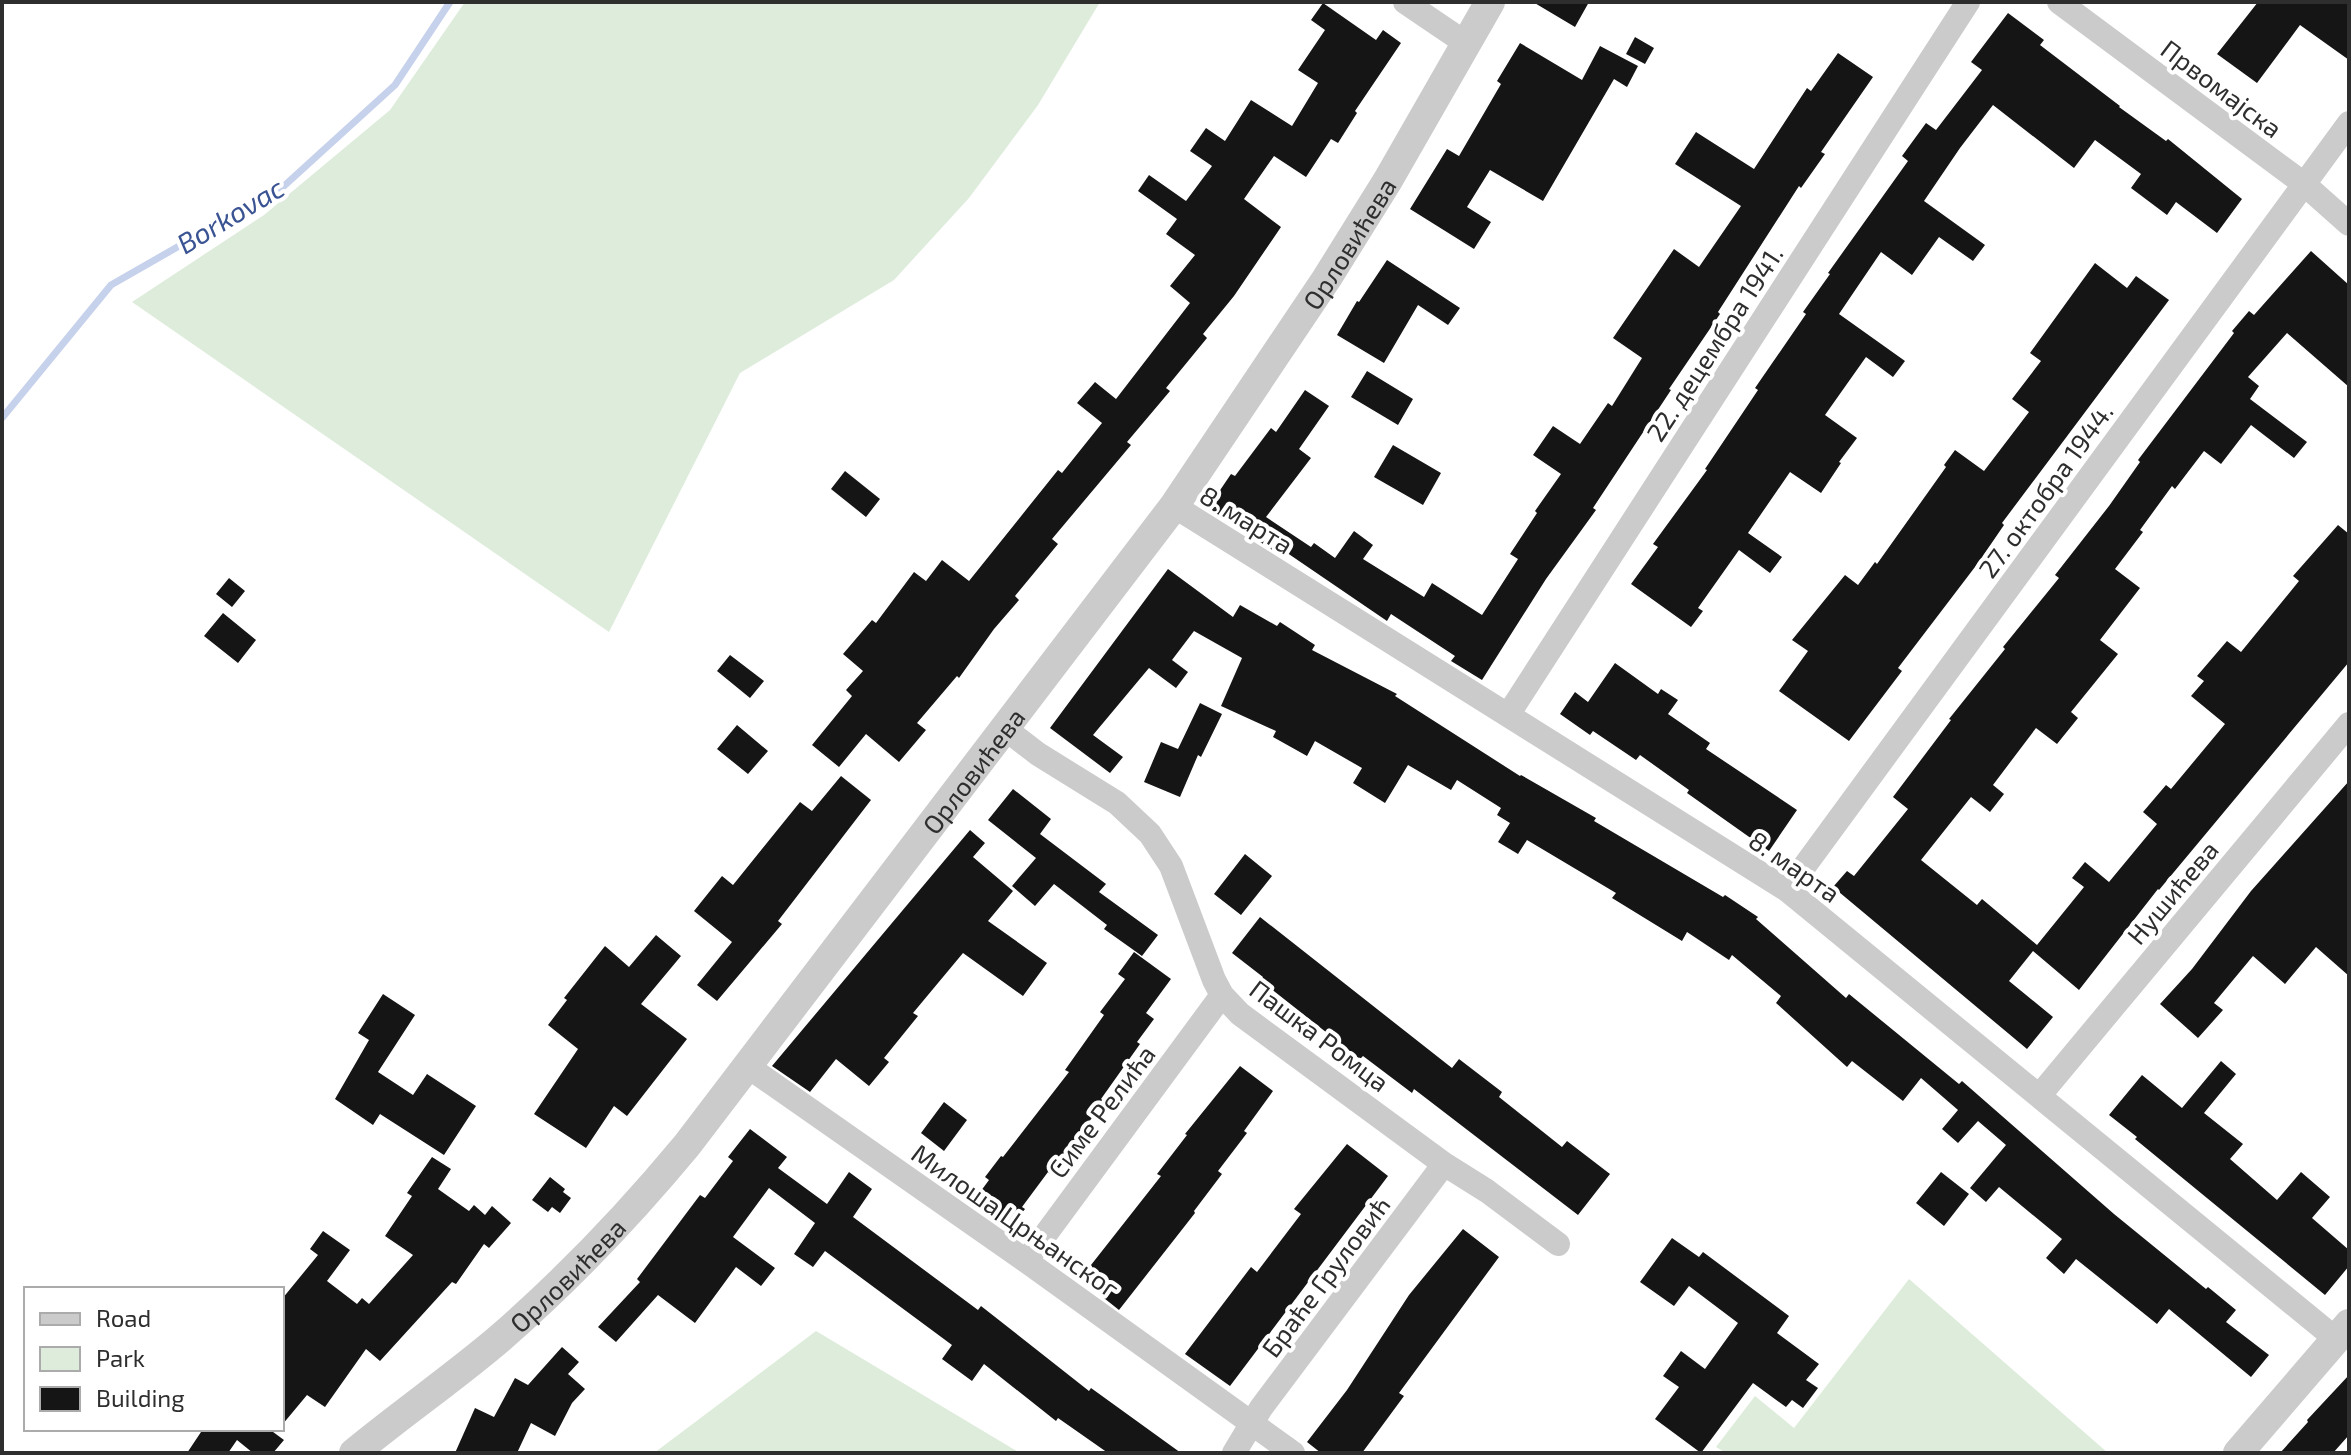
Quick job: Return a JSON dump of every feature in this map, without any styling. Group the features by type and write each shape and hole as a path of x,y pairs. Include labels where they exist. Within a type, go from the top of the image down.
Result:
{"street":[{"path":"1405,2 1467,44"},
{"name":"Орловићева","path":"354,1453 496,1341 591,1254 638,1204 747,1066 1174,506 1327,278 1388,180 1490,2"},
{"name":"22. децембра 1941.","path":"1508,715 1968,2"},
{"name":"Првомајска","path":"2059,2 2304,184 2349,224"},
{"name":"27. октобра 1944.","path":"1787,890 2349,123"},
{"name":"8. марта","path":"1174,506 1787,890 2039,1096 2342,1332"},
{"name":"Нушићева","path":"2039,1096 2349,724"},
{"name":"Пашка Ромца","path":"1004,728 1038,754 1117,803 1150,834 1171,866 1214,980 1222,995 1240,1014 1558,1244"},
{"name":"Симе Релића","path":"1026,1261 1222,995"},
{"name":"Милоша Црњанског","path":"747,1066 1293,1453"},
{"name":"Браће Груловић","path":"1252,1422 1444,1164"},
{"path":"2238,1453 2342,1332"},
{"path":"1234,1453 1252,1422"}],"green space":[{"path":"465,2 1100,2 1038,105 969,198 894,280 740,373 609,632 132,302 264,215 390,110"},
{"path":"1909,1279 2108,1453 1726,1453 1716,1447 1755,1396 1794,1428"},
{"path":"816,1331 1015,1450 1021,1453 654,1453"}],"building":[{"path":"1533,2 1589,2 1575,27"},
{"path":"2258,2 2349,2 2349,60 2300,25 2257,83 2217,54"},
{"path":"1323,3 1376,40 1383,30 1401,43 1355,111 1357,113 1338,143 1331,139 1306,177 1274,156 1244,199 1281,227 1234,296 1203,334 1207,338 1166,388 1170,391 1127,442 1131,445 1052,539 1058,544 1015,596 1019,600 959,678 957,676 917,723 926,730 899,762 866,734 839,767 812,745 852,696 846,690 863,671 843,654 872,620 876,623 914,572 926,581 942,560 969,581 1058,470 1062,473 1102,423 1077,403 1095,382 1116,399 1190,303 1170,286 1195,255 1166,234 1177,219 1138,191 1149,175 1186,201 1212,166 1190,151 1206,128 1225,141 1251,100 1292,126 1318,83 1298,70 1325,30 1311,20"},
{"path":"2008,13 2044,40 2040,45 2119,107 2166,141 2168,139 2242,199 2217,233 2176,202 2167,215 2131,188 2141,174 2095,140 2074,168 1993,105 1924,201 1985,245 1973,261 1939,237 1912,275 1881,252 1839,314 1905,361 1893,377 1866,357 1825,415 1857,438 1821,493 1790,472 1748,533 1782,557 1770,573 1739,550 1698,608 1703,611 1691,627 1631,584 1658,547 1653,544 1707,470 1758,390 1755,388 1806,314 1803,312 1828,273 1908,161 1902,156 1926,123 1936,130 1982,70 1971,62"},
{"path":"1635,37 1654,48 1645,64 1626,54"},
{"path":"1520,43 1582,80 1600,46 1638,66 1627,87 1614,79 1543,201 1490,170 1467,207 1491,222 1474,249 1410,209 1447,149 1459,156 1501,84 1497,81"},
{"path":"1838,53 1873,77 1718,312 1720,314 1593,508 1596,510 1546,579 1482,680 1451,661 1455,656 1391,614 1387,621 1277,546 1274,551 1208,508 1231,474 1235,476 1271,428 1276,432 1305,390 1329,406 1299,449 1311,458 1266,517 1311,547 1314,543 1335,558 1354,531 1373,545 1363,559 1424,597 1432,583 1482,615 1518,559 1510,554 1561,474 1533,455 1553,426 1580,444 1608,403 1612,406 1642,358 1613,338 1674,249 1699,267 1741,206 1675,164 1696,132 1754,169 1807,88 1811,91"},
{"path":"2311,251 2349,285 2349,387 2287,333 2248,377 2259,386 2250,399 2307,442 2294,458 2251,425 2221,464 2204,451 2175,489 2172,486 2115,569 2140,588 2100,640 2118,654 2071,712 2078,718 2057,744 2036,728 1993,785 2004,794 1990,812 1971,797 1921,860 1977,905 1982,899 2037,945 2084,887 2072,878 2085,862 2109,882 2157,824 2143,812 2166,785 2171,789 2225,724 2191,696 2204,681 2197,676 2227,641 2241,652 2299,581 2293,576 2338,525 2349,534 2349,662 2158,889 2079,990 2033,951 2009,981 2053,1017 2027,1049 1833,887 1847,871 1854,876 1908,809 1893,797 1949,719 2005,649 2003,647 2059,578 2055,575 2109,506 2140,462 2138,460 2234,333 2232,331 2249,311 2254,315"},
{"path":"1387,260 1460,308 1448,325 1418,305 1384,363 1337,335"},
{"path":"2095,263 2127,288 2136,276 2169,300 2002,523 2004,525 1978,563 1898,668 1902,671 1849,741 1779,691 1808,651 1792,640 1845,575 1858,585 1875,562 1877,564 1955,450 1984,471 2029,412 2012,399 2041,361 2030,353"},
{"path":"1367,371 1413,399 1398,425 1351,397"},
{"path":"1393,445 1441,473 1423,505 1374,477"},
{"path":"845,471 880,499 866,517 831,489"},
{"path":"1168,569 1233,617 1240,605 1277,626 1280,622 1315,645 1312,650 1397,694 1395,696 1520,776 1596,818 1594,821 1758,917 1756,919 1846,998 1849,994 1959,1084 1962,1081 2114,1214 2236,1310 2226,1322 2269,1355 2251,1377 2169,1309 2157,1324 2076,1259 2064,1274 2046,1258 2062,1239 1999,1187 1986,1202 1970,1188 2006,1145 1978,1121 1958,1143 1942,1129 1958,1110 1921,1078 1903,1101 1852,1061 1847,1067 1776,1003 1781,996 1732,955 1729,960 1687,932 1682,941 1612,898 1616,893 1527,840 1518,854 1498,842 1510,823 1497,815 1501,808 1457,780 1451,790 1408,765 1385,803 1353,783 1362,768 1315,741 1307,756 1273,737 1276,731 1221,706 1242,658 1194,631 1172,660 1188,672 1176,688 1149,668 1093,735 1123,757 1110,773 1050,728"},
{"path":"229,578 245,591 232,607 216,594"},
{"path":"223,613 256,640 238,663 204,636"},
{"path":"730,655 764,681 750,698 717,671"},
{"path":"1615,663 1658,694 1661,689 1678,700 1668,714 1710,743 1706,749 1797,810 1769,851 1687,793 1689,790 1640,755 1636,760 1593,731 1590,735 1560,714 1575,692 1588,702"},
{"path":"1200,703 1222,714 1201,757 1198,755 1180,797 1144,782 1161,742 1178,749"},
{"path":"737,725 768,751 748,774 717,749"},
{"path":"841,776 871,800 778,921 782,924 717,1001 697,985 732,942 694,911 722,876 733,885 800,802 812,811"},
{"path":"2349,781 2349,976 2316,947 2285,984 2253,956 2214,1003 2223,1010 2198,1038 2160,1004 2192,969 2251,891"},
{"path":"1013,789 1051,819 1040,834 1106,884 1099,892 1158,935 1142,956 1104,929 1107,925 1054,884 1035,906 1012,886 1036,858 988,820"},
{"path":"970,830 985,843 973,857 1013,891 988,921 1047,963 1023,996 963,953 913,1013 918,1016 884,1058 889,1062 869,1086 836,1059 810,1092 772,1066"},
{"path":"1245,854 1272,876 1241,915 1214,894"},
{"path":"1260,917 1452,1068 1459,1059 1502,1092 1499,1097 1562,1147 1567,1141 1610,1174 1578,1215 1414,1089 1412,1093 1363,1056 1360,1059 1260,980 1263,977 1232,953"},
{"path":"656,935 681,956 641,1004 687,1039 627,1116 614,1106 586,1148 534,1114 578,1049 548,1025 567,1000 564,998 605,946 629,967"},
{"path":"1134,952 1171,979 1146,1013 1154,1019 1101,1099 1104,1101 1081,1133 1084,1135 1053,1176 1048,1172 1009,1230 972,1203 989,1180 985,1177 1069,1072 1065,1070 1104,1015 1100,1012 1125,979 1118,974"},
{"path":"383,994 415,1015 378,1072 413,1095 427,1074 476,1106 444,1155 380,1114 373,1125 335,1099 369,1040 358,1033"},
{"path":"2221,1061 2236,1074 2204,1113 2243,1144 2230,1159 2277,1200 2301,1172 2330,1197 2312,1218 2349,1250 2349,1266 2325,1295 2109,1115 2142,1075 2182,1108"},
{"path":"1240,1066 1273,1091 1218,1171 1222,1174 1195,1213 1119,1310 1080,1279 1161,1176 1157,1174 1185,1134"},
{"path":"944,1102 967,1120 944,1151 921,1133"},
{"path":"750,1129 787,1157 778,1168 827,1204 849,1172 872,1189 853,1217 978,1310 981,1306 1089,1391 1091,1388 1181,1453 1108,1453 1058,1418 1056,1421 984,1364 972,1381 942,1359 952,1345 825,1251 813,1267 794,1254 815,1223 769,1188 733,1237 775,1268 761,1286 736,1267 695,1323 658,1295 616,1342 598,1327 640,1282 637,1279 700,1195 705,1198 733,1161 728,1157"},
{"path":"1347,1144 1388,1176 1230,1386 1185,1354 1251,1267 1257,1272 1301,1214 1294,1209"},
{"path":"432,1157 451,1169 438,1189 469,1211 474,1205 485,1215 492,1206 511,1223 489,1248 484,1244 456,1284 452,1282 380,1361 366,1349 325,1407 307,1395 284,1423 284,1297 318,1255 310,1249 323,1231 350,1250 327,1281 357,1304 362,1298 369,1304 413,1255 385,1236 412,1196 407,1193"},
{"path":"1941,1172 1969,1194 1944,1226 1916,1203"},
{"path":"550,1177 571,1198 560,1213 552,1207 548,1212 532,1200"},
{"path":"1463,1229 1499,1257 1399,1393 1404,1396 1362,1453 1321,1453 1307,1442 1347,1390 1409,1295"},
{"path":"1672,1238 1699,1257 1703,1252 1789,1316 1777,1333 1819,1364 1806,1380 1818,1388 1803,1408 1792,1400 1786,1407 1753,1383 1701,1453 1655,1419 1679,1387 1663,1376 1681,1351 1705,1369 1738,1323 1689,1286 1674,1306 1640,1282"},
{"path":"562,1347 579,1362 568,1374 585,1389 572,1403 555,1436 531,1423 517,1453 455,1453 475,1408 494,1417 515,1378 528,1385"},
{"path":"2349,1375 2349,1435 2333,1453 2280,1453 2307,1420"},
{"path":"202,1431 272,1431 284,1440 273,1453 253,1453 237,1440 228,1453 187,1453"}],"waterway":[{"name":"Borkovac","path":"2,418 111,285 284,186 395,85 450,2"}]}
